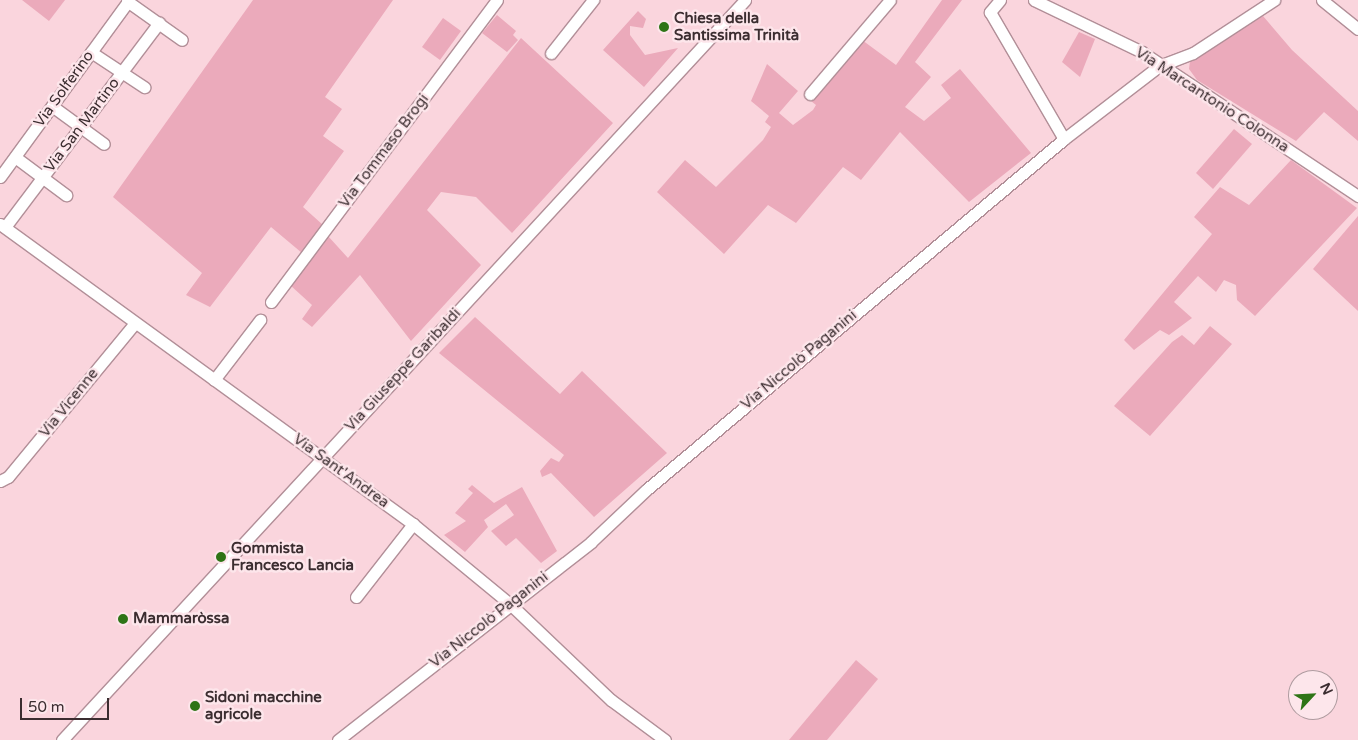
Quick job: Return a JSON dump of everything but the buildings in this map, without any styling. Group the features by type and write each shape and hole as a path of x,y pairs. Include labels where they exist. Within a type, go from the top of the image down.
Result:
{"street":[{"name":"Via Tommaso Brogi","path":"271,302 497,0"},
{"path":"551,53 593,0"},
{"name":"Via Giuseppe Garibaldi","path":"62,740 745,0"},
{"path":"810,94 890,0"},
{"path":"1000,0 990,12 1064,139"},
{"name":"Via Marcantonio Colonna","path":"1034,0 1142,52 1159,66 1358,196"},
{"name":"Via Niccolò Paganini","path":"338,740 509,603 591,542 646,490 1064,139 1159,66 1193,53 1274,0"},
{"path":"1322,0 1358,28"},
{"path":"128,1 182,40"},
{"name":"Via Solferino","path":"0,177 128,1"},
{"name":"Via San Martino","path":"2,226 42,178 158,23"},
{"path":"91,52 121,74 144,87"},
{"path":"52,106 104,144"},
{"path":"15,157 66,195"},
{"name":"Via Sant'Andrea","path":"2,226 134,324 323,457 413,524 509,603 612,700 665,740"},
{"path":"214,380 260,320"},
{"name":"Via Vicenne","path":"1,481 134,324"},
{"path":"356,597 413,524"}],"shaded area":[{"path":"22,0 65,0 49,21"},
{"path":"253,0 393,0 325,97 342,109 323,136 344,151 303,207 323,225 302,253 271,227 210,307 186,295 202,273 113,197"},
{"path":"942,0 962,0 915,62 931,77 905,107 924,121 951,98 941,85 960,69 1031,153 969,202 900,132 861,180 843,167 796,223 768,205 724,254 657,192 685,160 716,187 763,140 771,127 765,122 769,116 751,101 767,64 798,91 779,113 793,125 813,110 816,105 811,101 862,40 896,65"},
{"path":"638,11 646,19 643,28 630,26 630,35 645,55 678,48 644,87 603,50"},
{"path":"497,15 516,31 513,35 518,40 507,52 482,33"},
{"path":"1263,16 1292,50 1358,111 1358,141 1324,112 1296,141 1197,80 1189,69 1190,61"},
{"path":"443,18 461,31 440,60 422,47"},
{"path":"1079,32 1095,39 1080,77 1062,62"},
{"path":"521,38 613,123 512,233 476,197 441,192 427,210 481,265 411,341 360,275 312,327 302,319 312,305 290,285 328,236 348,258"},
{"path":"1234,129 1252,144 1213,189 1196,173"},
{"path":"1291,160 1357,208 1255,316 1237,300 1236,285 1224,280 1216,292 1198,276 1174,302 1192,318 1169,335 1160,330 1134,350 1124,340 1212,234 1194,217 1220,187 1249,205"},
{"path":"1358,216 1358,311 1313,269"},
{"path":"475,317 560,394 582,371 667,453 594,517 551,473 542,477 540,471 551,458 559,462 564,455 439,353"},
{"path":"1210,326 1232,344 1150,436 1114,406 1172,342 1182,335 1194,345"},
{"path":"472,485 494,503 522,487 557,551 541,563 516,538 506,546 491,531 514,515 506,504 484,520 488,527 465,552 444,535 466,521 455,513 473,493 468,489"},
{"path":"856,660 878,679 827,740 789,740"}],"place":[{"name":"Chiesa della Santissima Trinità","path":"664,27"},
{"name":"Gommista Francesco Lancia","path":"221,557"},
{"name":"Mammaròssa","path":"123,619"},
{"name":"Sidoni macchine agricole","path":"195,706"}]}
